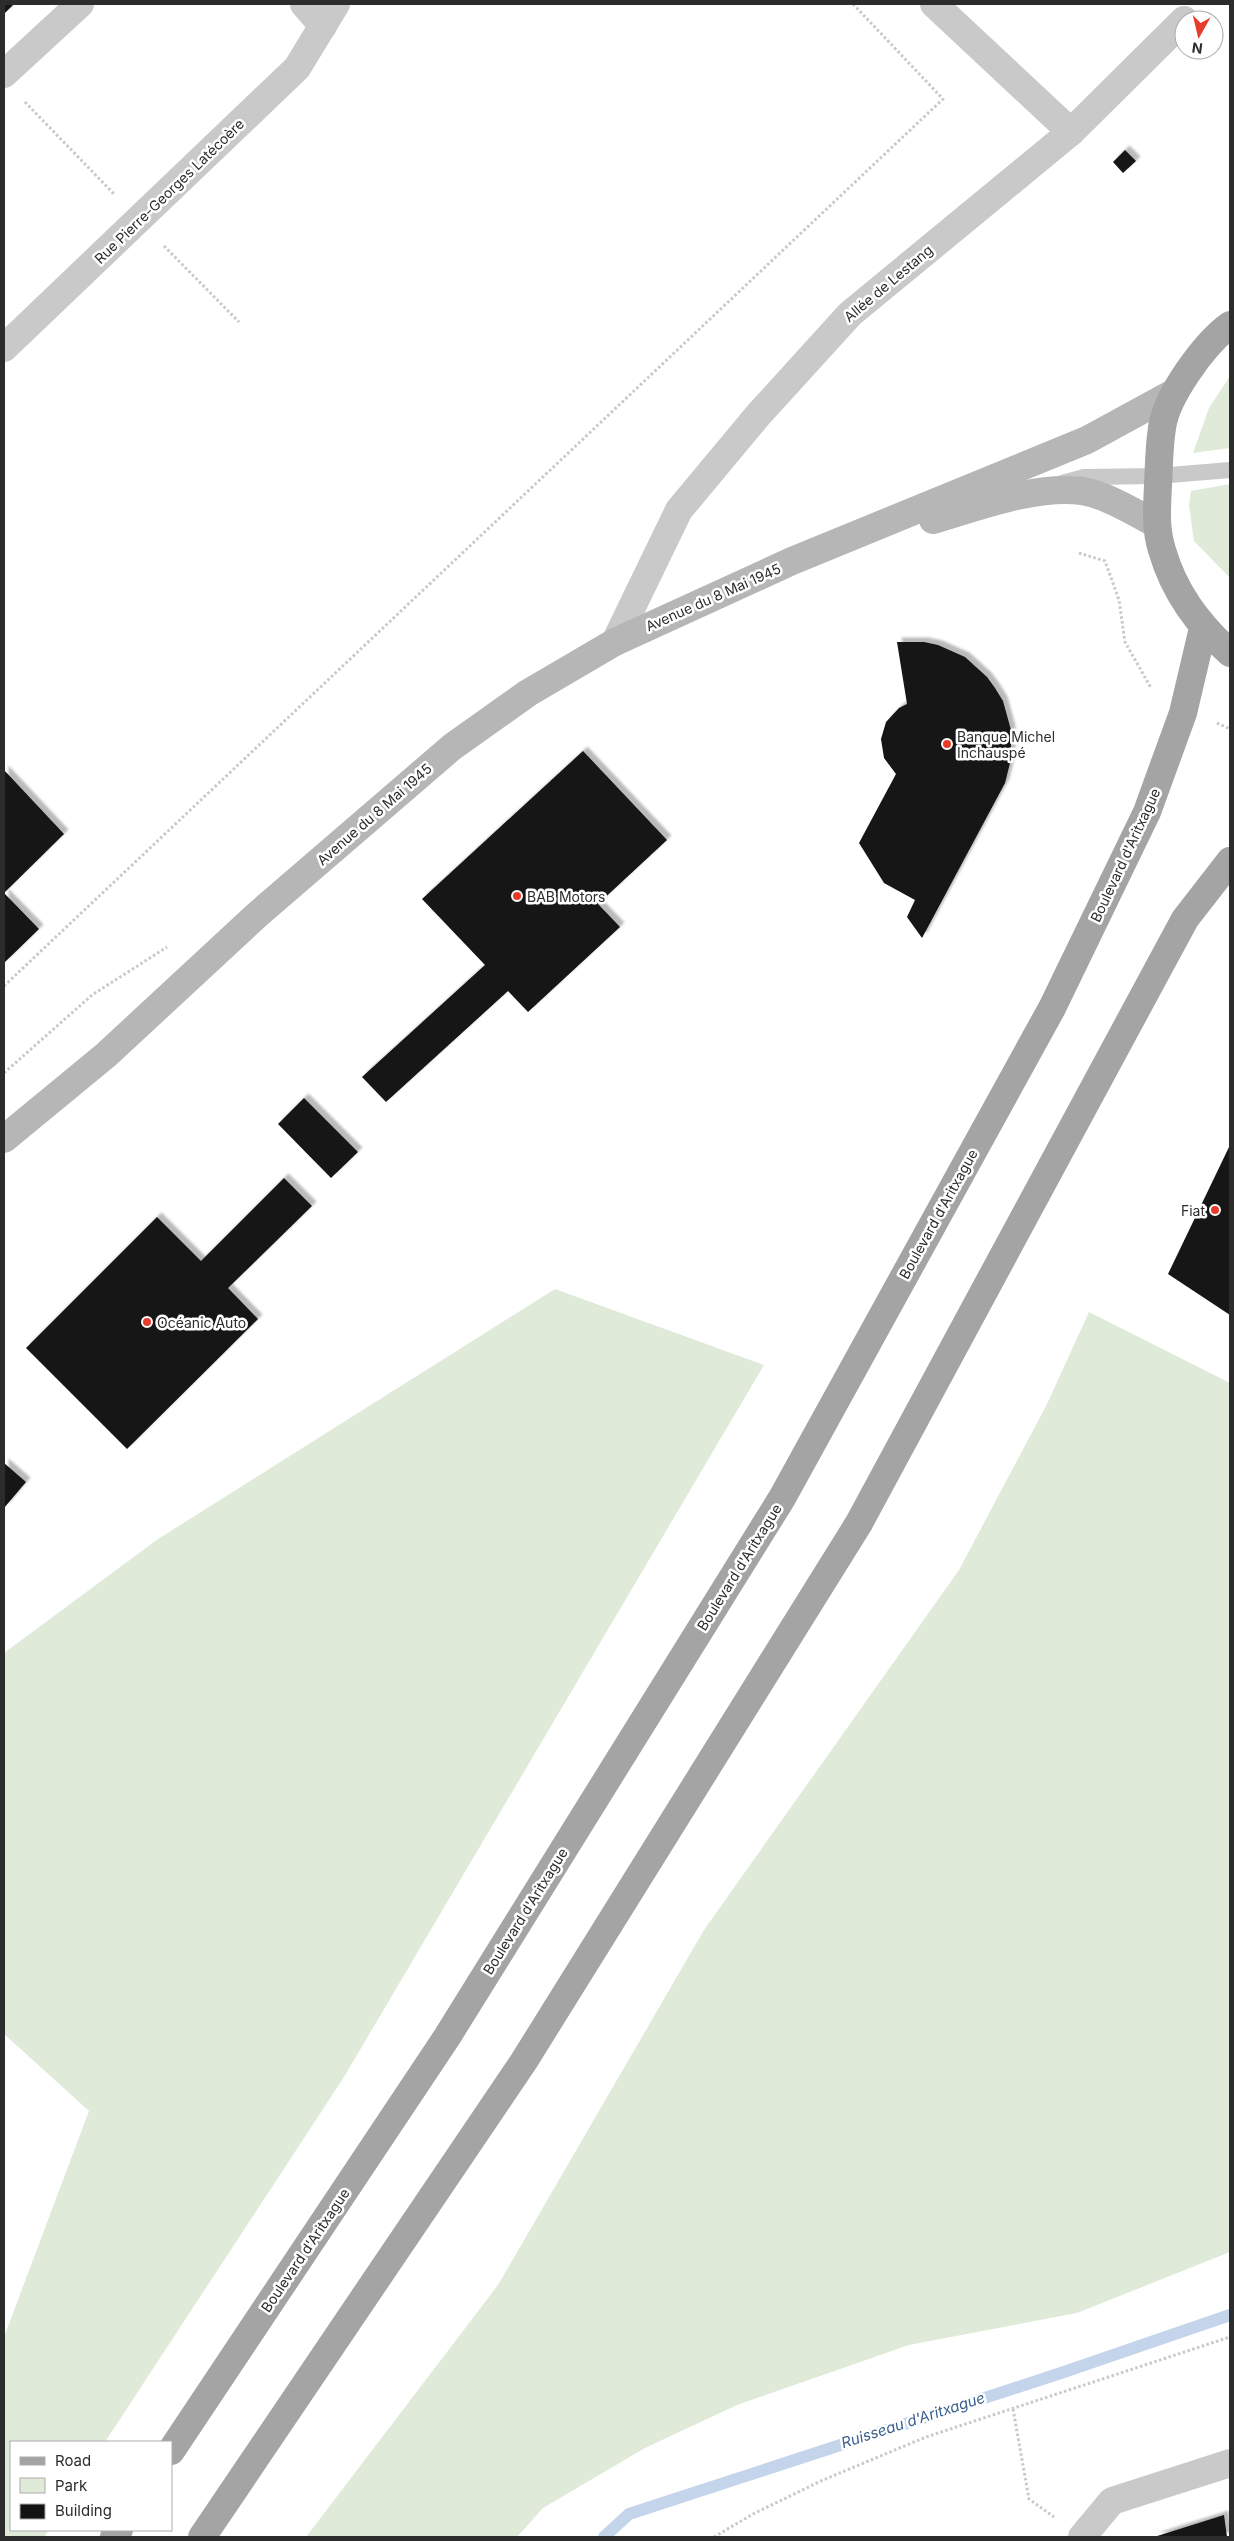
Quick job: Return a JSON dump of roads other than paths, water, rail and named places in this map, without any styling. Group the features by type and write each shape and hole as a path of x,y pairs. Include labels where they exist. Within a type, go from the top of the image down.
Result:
{"main road":[{"path":"1230,325 1217,334 1175,392 1162,426 1156,524 1162,550 1178,591 1203,628 1230,653"},
{"name":"Avenue du 8 Mai 1945","path":"4,1139 106,1055 257,915 452,747 528,693 614,642 792,561 1087,440 1175,392"},
{"name":"Avenue du 8 Mai 1945","path":"792,561 1024,493 1083,491 1126,507 1156,524"},
{"name":"Boulevard d'Aritxague","path":"172,2450 447,2037 782,1498 1052,1008 1078,955 1147,812 1183,712 1203,628"},
{"path":"202,2537 524,2061 859,1523 1185,919 1230,862"}],"street":[{"path":"4,74 80,4"},
{"name":"Rue Pierre-Georges Latécoère","path":"4,348 297,68 330,15 304,4"},
{"path":"934,4 1070,132"},
{"name":"Allée de Lestang","path":"614,642 679,510 759,414 850,314 1070,132 1174,30"},
{"path":"1082,2537 1112,2501 1230,2463"}],"lane":[{"path":"1024,493 1084,477 1158,476 1230,470"}],"waterway":[{"name":"Ruisseau d'Aritxague","path":"604,2537 629,2514 1061,2373 1230,2315"}],"place":[{"name":"Banque Michel Inchauspé","path":"947,744"},
{"name":"BAB Motors","path":"517,896"},
{"name":"Fiat","path":"1215,1210"},
{"name":"Océanic Auto","path":"147,1322"}]}
